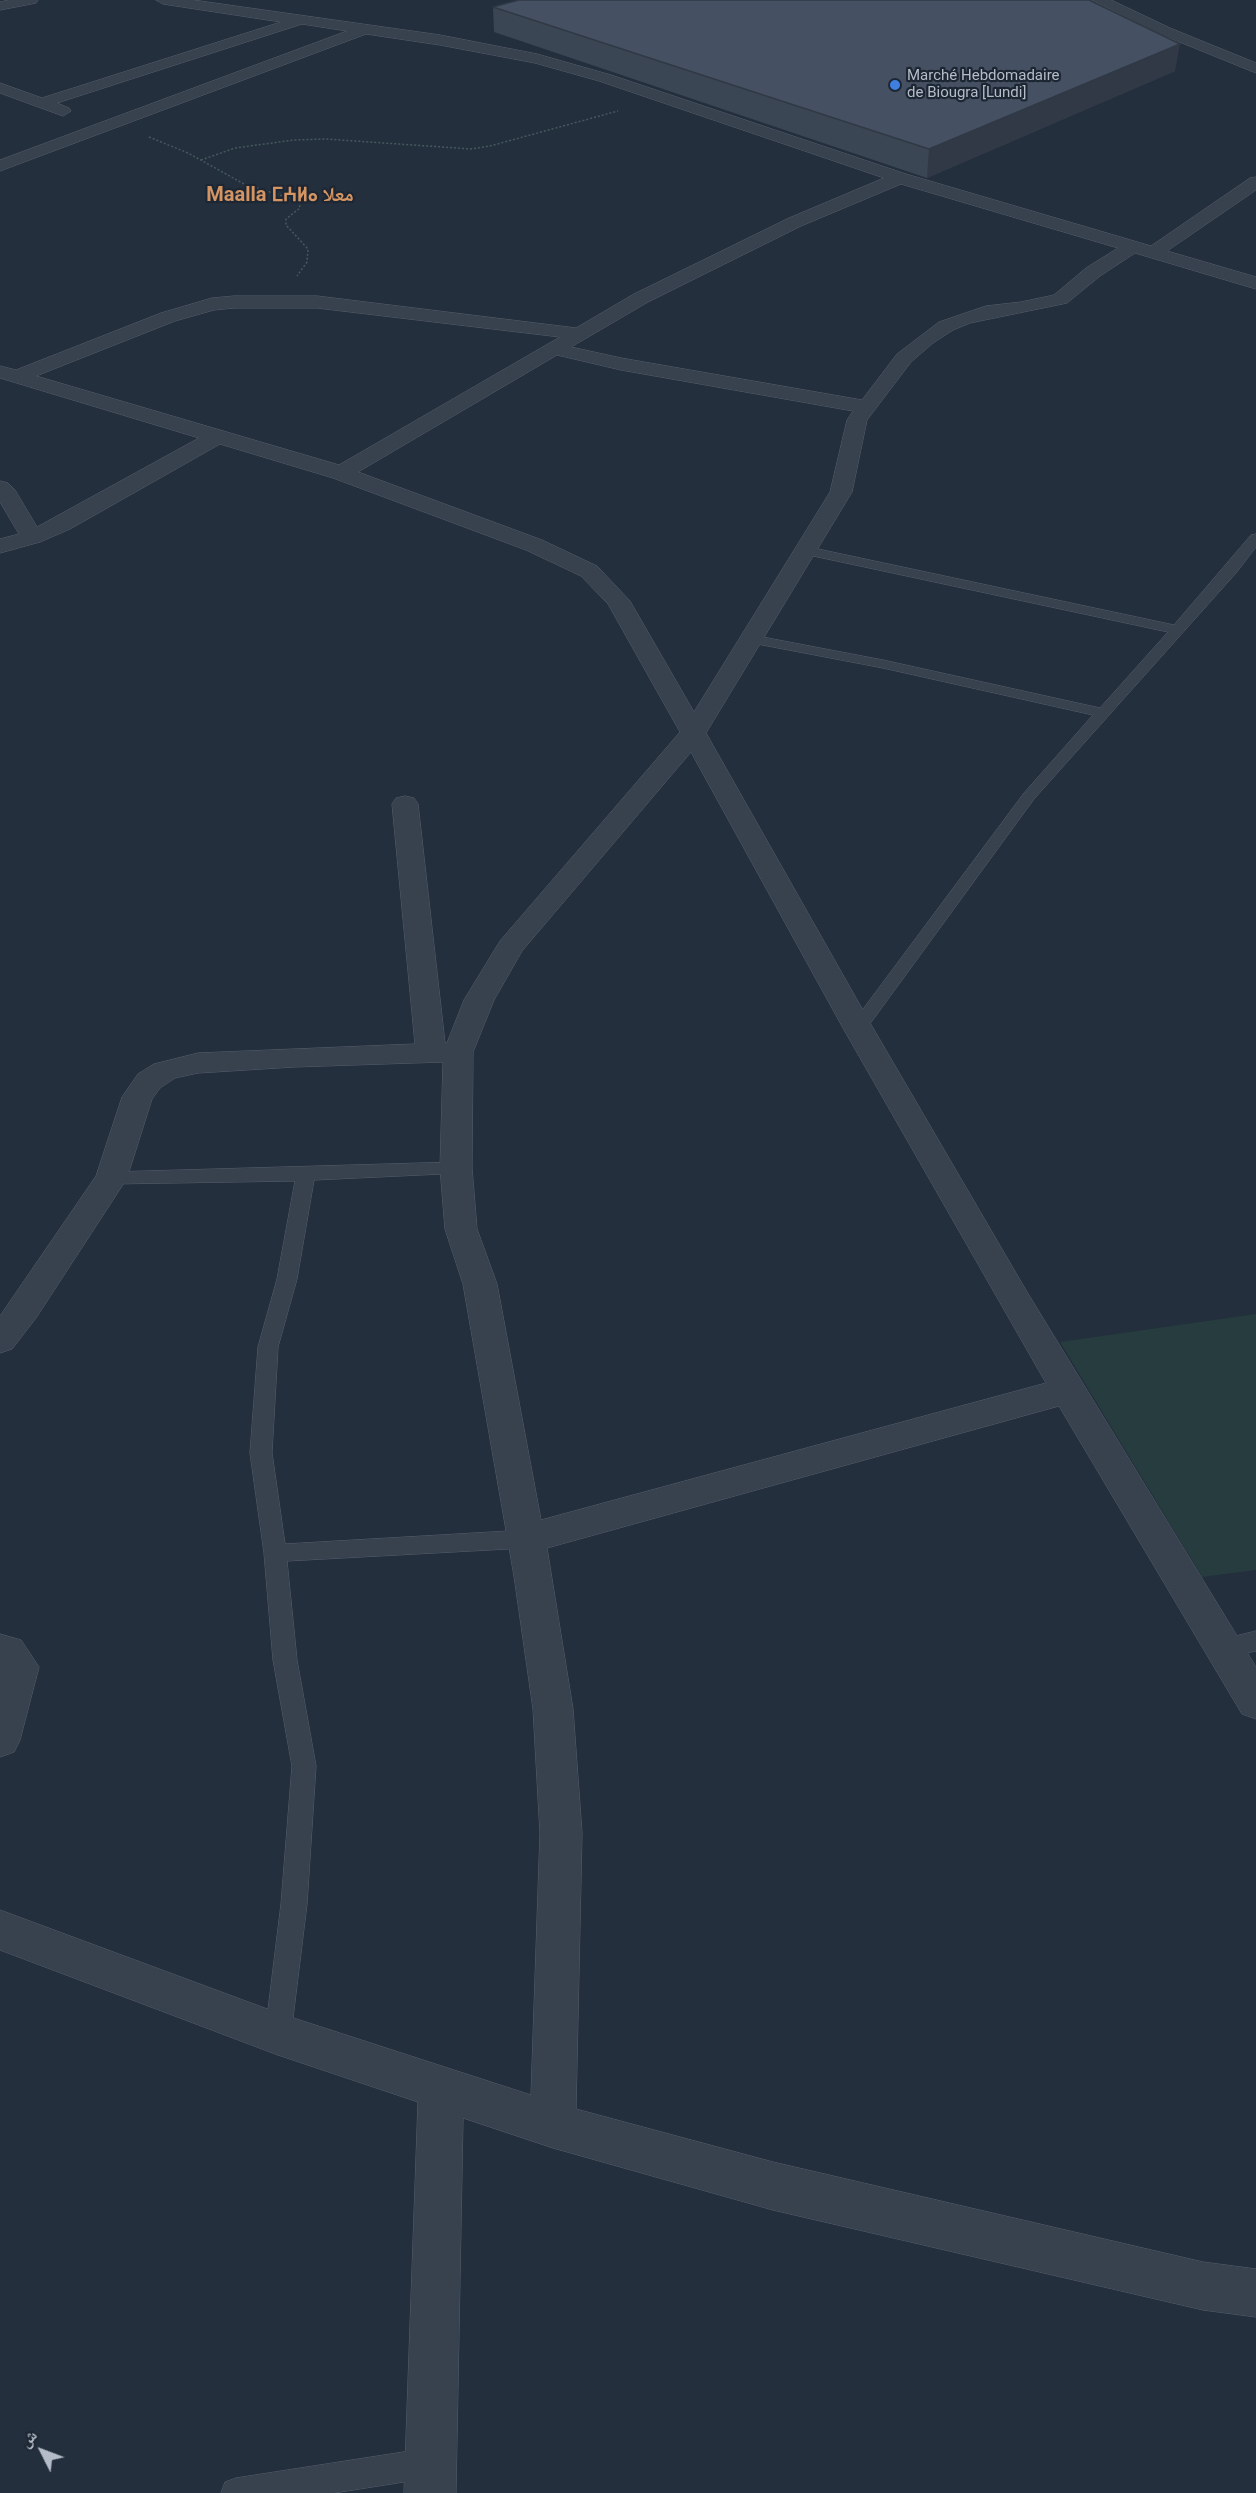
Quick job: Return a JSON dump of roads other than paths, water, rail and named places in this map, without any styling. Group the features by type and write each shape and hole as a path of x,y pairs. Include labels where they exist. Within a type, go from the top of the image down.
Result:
{"street":[{"path":"0,6 31,0"},
{"path":"163,0 453,42 537,59 605,78 900,178 1256,283"},
{"path":"1099,0 1165,31 1256,69"},
{"path":"42,103 302,19"},
{"path":"0,166 365,29"},
{"path":"0,88 108,126"},
{"path":"341,473 641,298 795,222 900,178"},
{"path":"445,1052 510,947 692,734 841,492 857,420 904,358 946,326 986,312 1030,307 1060,298 1094,272 1144,249 1256,182"},
{"path":"11,380 109,339 196,308 234,302 279,302 377,308 580,334"},
{"path":"555,349 621,364 866,407"},
{"path":"11,380 341,473 507,534 589,571 618,601 858,1028 1068,1390 1256,1702"},
{"path":"0,546 32,537 62,524 216,437"},
{"path":"0,488 7,495 32,537"},
{"path":"405,804 445,1052 461,1229 480,1284 526,1539 553,1709 561,1833 553,2125"},
{"path":"0,1340 24,1309 111,1178 137,1097 149,1081 165,1071 198,1063 445,1052"},
{"path":"526,1539 1068,1390"},
{"path":"0,1650 7,1652 19,1667 0,1740"},
{"path":"0,1930 278,2034 553,2125 774,2186 1203,2286 1256,2293"},
{"path":"430,2478 441,2089"}],"lane":[{"path":"858,1028 1029,796 1178,630 1256,538"},
{"path":"804,550 1178,630"},
{"path":"752,639 883,664 1103,712"},
{"path":"111,1178 456,1168"},
{"path":"278,2034 294,1904 304,1766 285,1660 275,1552 261,1453 268,1347 287,1279 306,1174"},
{"path":"275,1552 526,1539"},
{"path":"1223,1648 1256,1641"},
{"path":"236,2493 430,2478"}],"place":[{"name":"Marché Hebdomadaire de Biougra [Lundi]","path":"895,85"}],"district":[{"name":"Maalla ⵎⵄⵍⴰ معلا","path":"280,196"}]}
